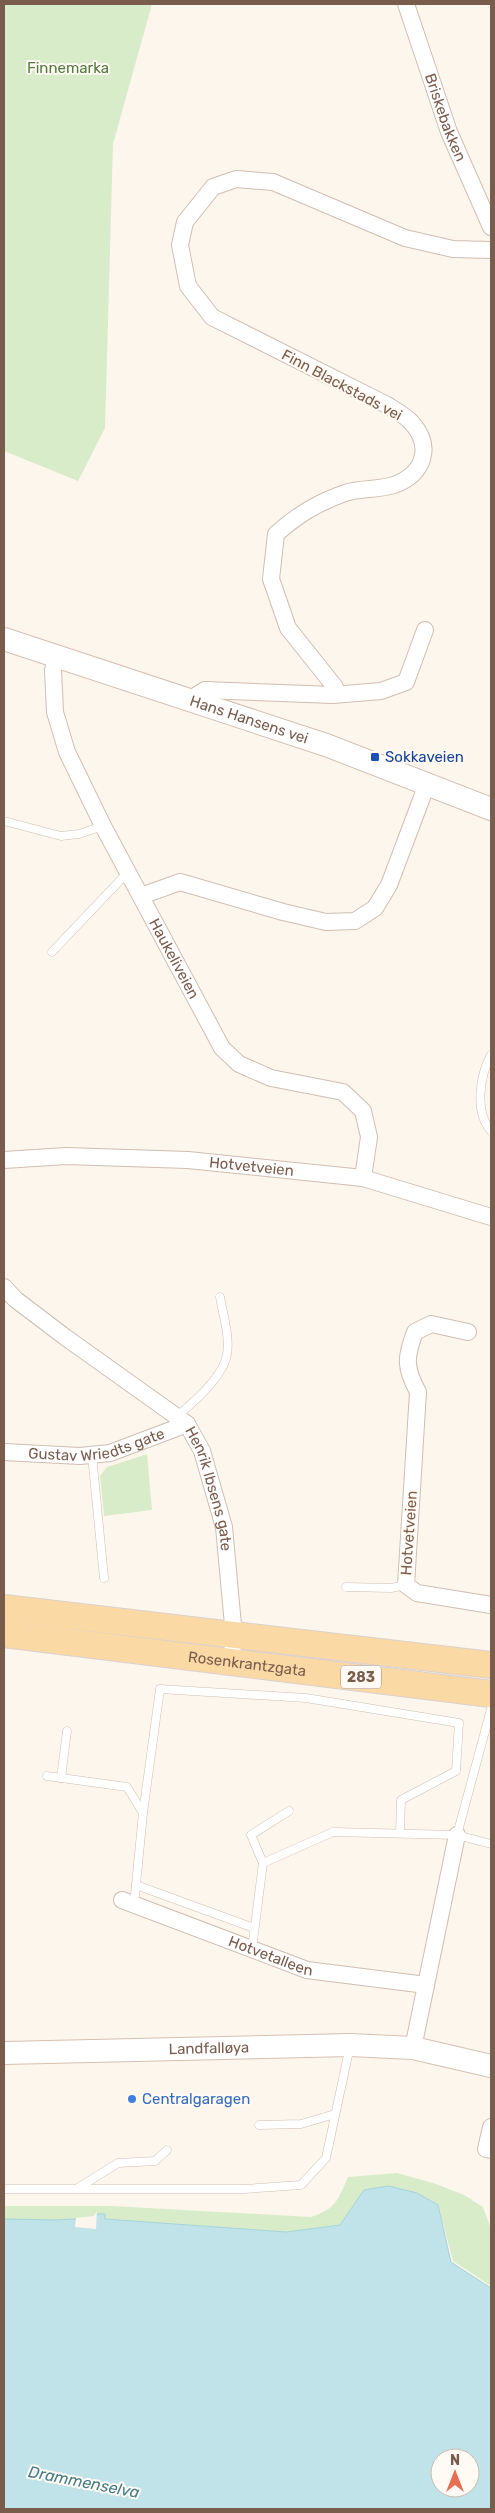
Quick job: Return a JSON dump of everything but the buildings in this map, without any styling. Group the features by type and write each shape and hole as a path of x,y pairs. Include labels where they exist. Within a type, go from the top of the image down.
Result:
{"main road":[{"name":"Hans Hansens vei","path":"4,639 56,658 326,745 491,809"},
{"name":"Rosenkrantzgata","path":"4,1608 491,1665"},
{"name":"Rosenkrantzgata","path":"4,1634 491,1694"},
{"name":"Landfalløya","path":"4,2053 350,2045 413,2048 491,2066"}],"street":[{"name":"Briskebakken","path":"406,4 449,132 491,228"},
{"name":"Finn Blackstads vei","path":"333,695 335,687 288,628 270,579 276,534 301,512 322,502 347,492 394,485 418,470 425,452 422,437 411,422 387,405 212,317 188,286 180,245 185,222 213,187 236,179 273,182 404,238 453,249 491,250"},
{"path":"188,700 205,690 333,695 381,691 406,682 425,630"},
{"name":"Haukeliveien","path":"56,658 53,670 55,712 67,752 103,826 222,1048 239,1064 271,1078 343,1092 363,1112 368,1137 363,1178"},
{"path":"134,883 180,882 283,912 326,922 355,920 375,908 389,885 427,784"},
{"name":"Hotvetveien","path":"4,1160 66,1156 188,1160 363,1178 491,1217"},
{"name":"Henrik Ibsens gate","path":"4,1287 15,1299 182,1420 202,1451 224,1527 234,1636 231,1663"},
{"name":"Hotvetveien","path":"468,1332 431,1324 415,1332 407,1352 408,1374 418,1392 406,1585 417,1593 491,1605"},
{"name":"Gustav Wriedts gate","path":"4,1452 92,1455 110,1453 182,1420"},
{"path":"413,2048 457,1835"},
{"name":"Hotvetalleen","path":"128,1902 307,1970 426,1985"},
{"path":"491,2127 486,2149 491,2150"}],"lane":[{"path":"4,821 61,836 79,834 103,826"},
{"path":"52,952 134,883"},
{"path":"491,1055 485,1070 481,1105 484,1120 491,1131"},
{"path":"182,1420 226,1360 226,1333 220,1297"},
{"path":"92,1455 104,1578"},
{"path":"346,1587 391,1588 406,1585"},
{"path":"128,1902 136,1885 142,1813 160,1689 306,1698 459,1723 456,1771 401,1800 400,1832"},
{"path":"457,1835 491,1710"},
{"path":"61,1778 67,1731"},
{"path":"47,1776 127,1787 142,1813"},
{"path":"252,1949 263,1863 251,1835 289,1811"},
{"path":"263,1863 333,1832 400,1832 457,1835 491,1844"},
{"path":"136,1885 254,1928"},
{"path":"4,2189 244,2189 301,2185 326,2158 350,2045"},
{"path":"259,2125 301,2124 335,2114"},
{"path":"78,2188 118,2163 155,2161 167,2150"}],"green space":[{"name":"Finnemarka","path":"4,4 152,4 113,144 105,428 78,481 4,451"},
{"path":"147,1454 152,1510 104,1516 100,1476 107,1467"},
{"path":"397,2173 436,2184 464,2195 483,2207 491,2229 491,2286 453,2261 438,2205 411,2191 402,2189 364,2190 340,2225 286,2232 105,2219 105,2214 94,2218 68,2222 4,2219 4,2206 112,2206 311,2217 326,2211 335,2203 348,2177"}],"water":[{"name":"Drammenselva","path":"389,2186 417,2193 438,2205 451,2262 491,2288 491,2509 4,2509 4,2219 55,2220 96,2218 96,2214 105,2214 105,2219 286,2232 340,2225 364,2190"}],"pier":[{"path":"97,2211 96,2229 75,2227 76,2218 94,2216"}],"place":[{"name":"Sokkaveien","path":"375,757"},
{"name":"Centralgaragen","path":"132,2099"}]}
